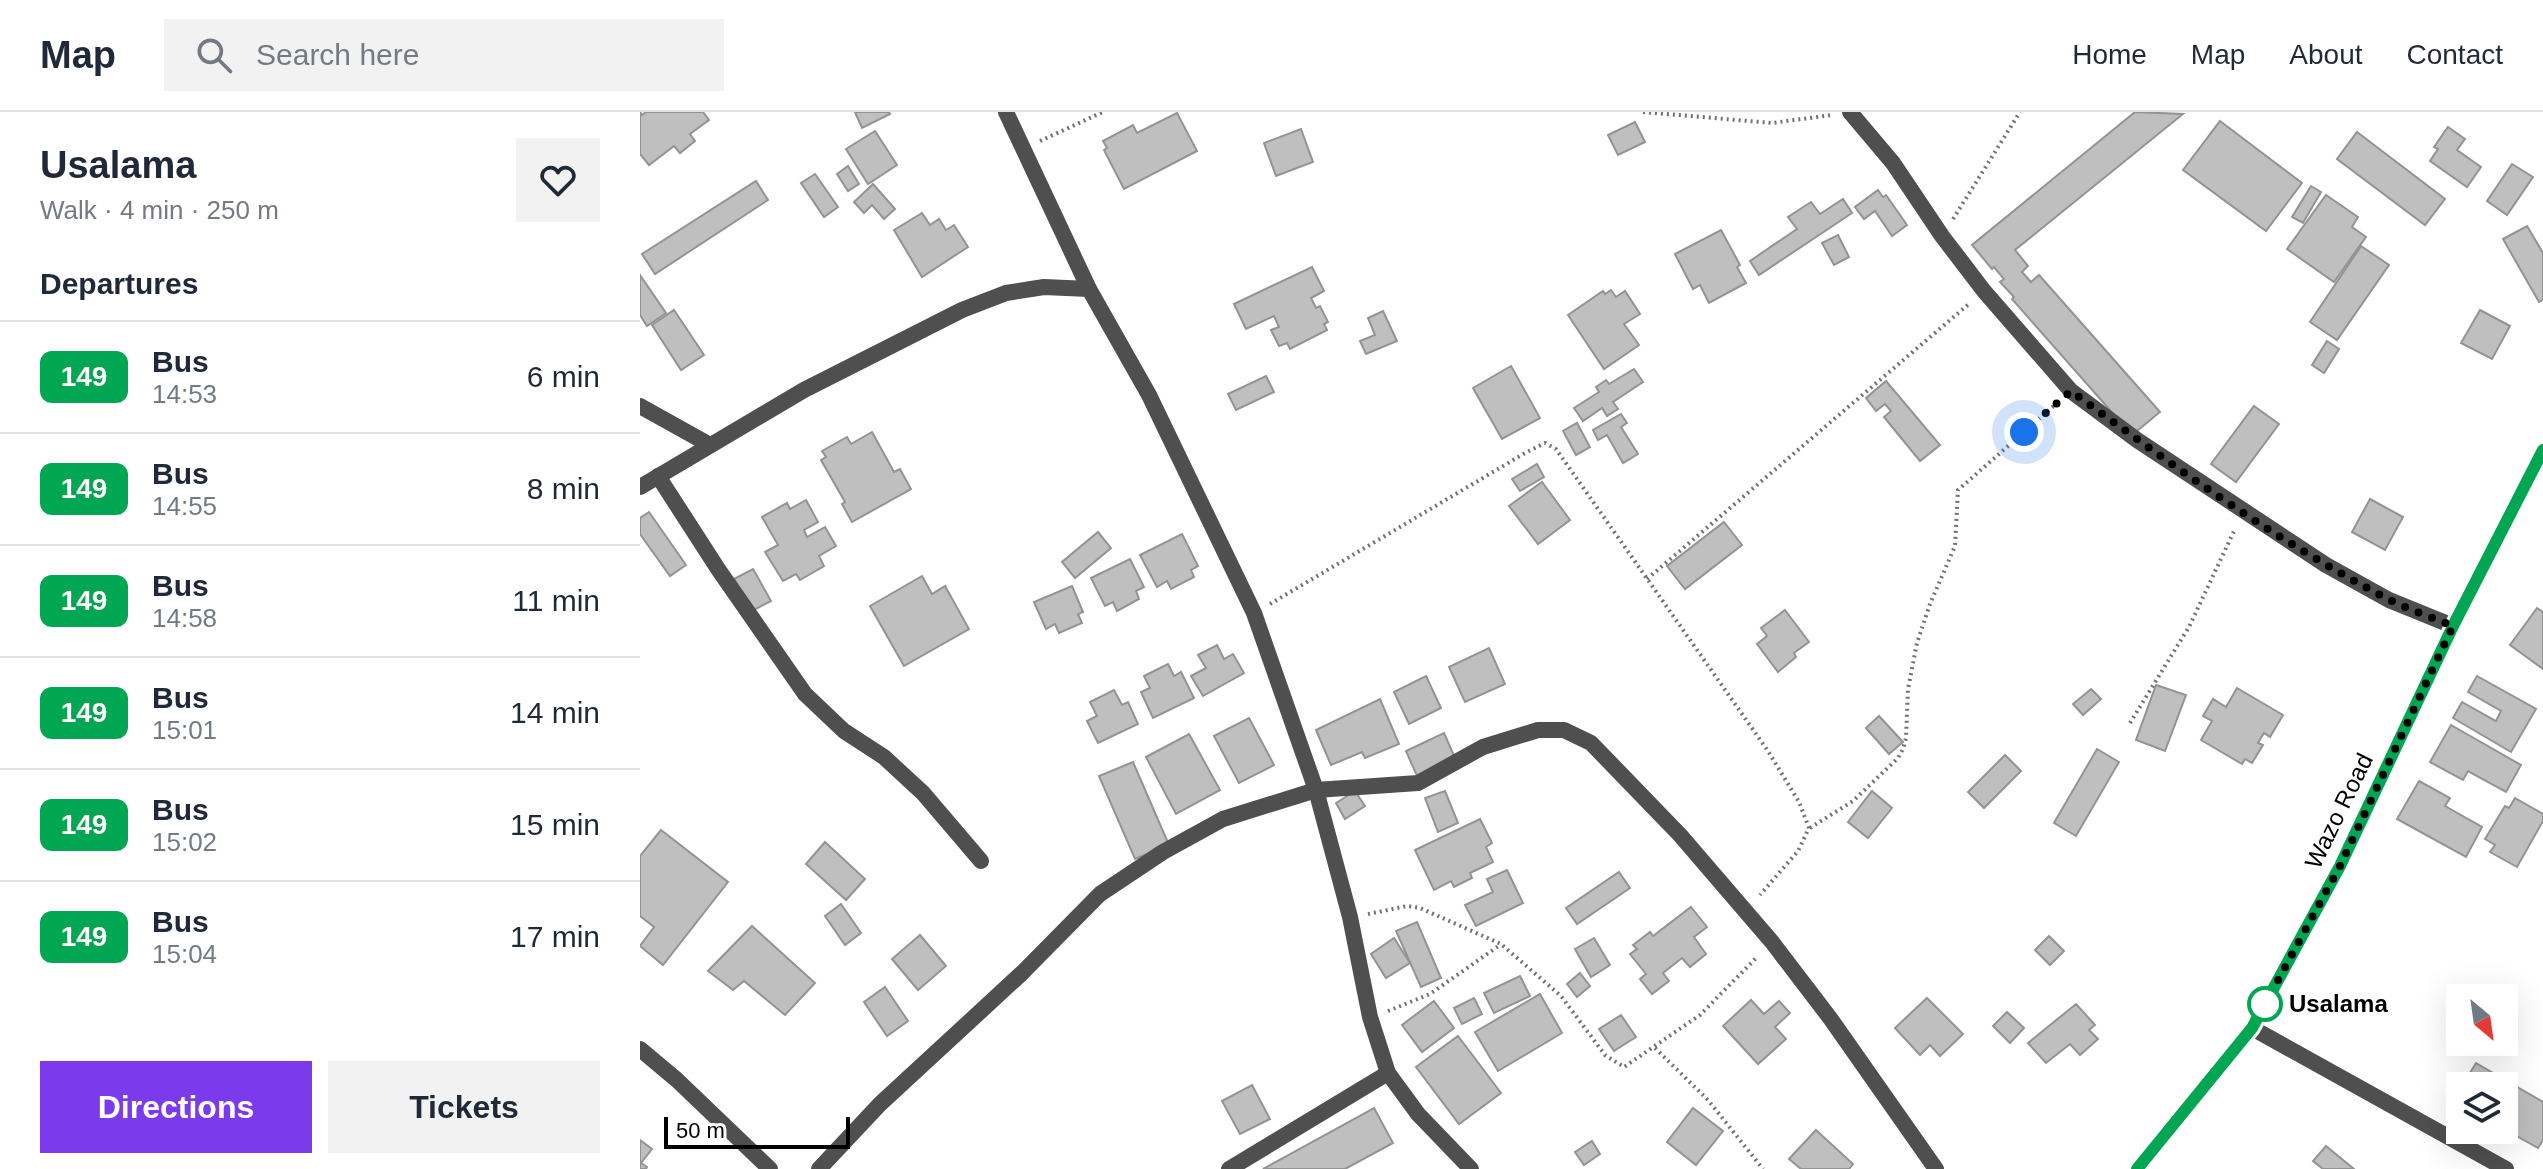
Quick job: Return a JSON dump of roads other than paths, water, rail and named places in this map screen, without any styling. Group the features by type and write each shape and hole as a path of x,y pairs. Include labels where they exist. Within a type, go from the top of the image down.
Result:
{"main road":[{"name":"Wazo Road","path":"2137,1169 2252,1028 2340,866 2453,626 2543,450"}],"street":[{"path":"1006,112 1089,289 1149,395 1254,613 1316,790 1350,917 1370,1017 1388,1073 1418,1114 1471,1169"},
{"path":"1850,112 1893,163 1984,291 2071,391 2137,440 2326,565 2389,600 2453,626"},
{"path":"640,487 804,390 962,310 1006,293 1044,287 1089,289"},
{"path":"640,406 710,445"},
{"path":"658,476 805,694 844,731 884,757 923,793 981,861"},
{"path":"819,1169 880,1104 1022,973 1100,894 1163,852 1223,819 1316,790 1418,783 1483,747 1538,730 1564,730 1591,743 1680,835 1746,911 1847,1041 1936,1169"},
{"path":"2252,1028 2506,1169"},
{"path":"640,1049 770,1169"},
{"path":"1229,1169 1388,1073"}],"place":[{"name":"Usalama","path":"2265,1004"}]}
